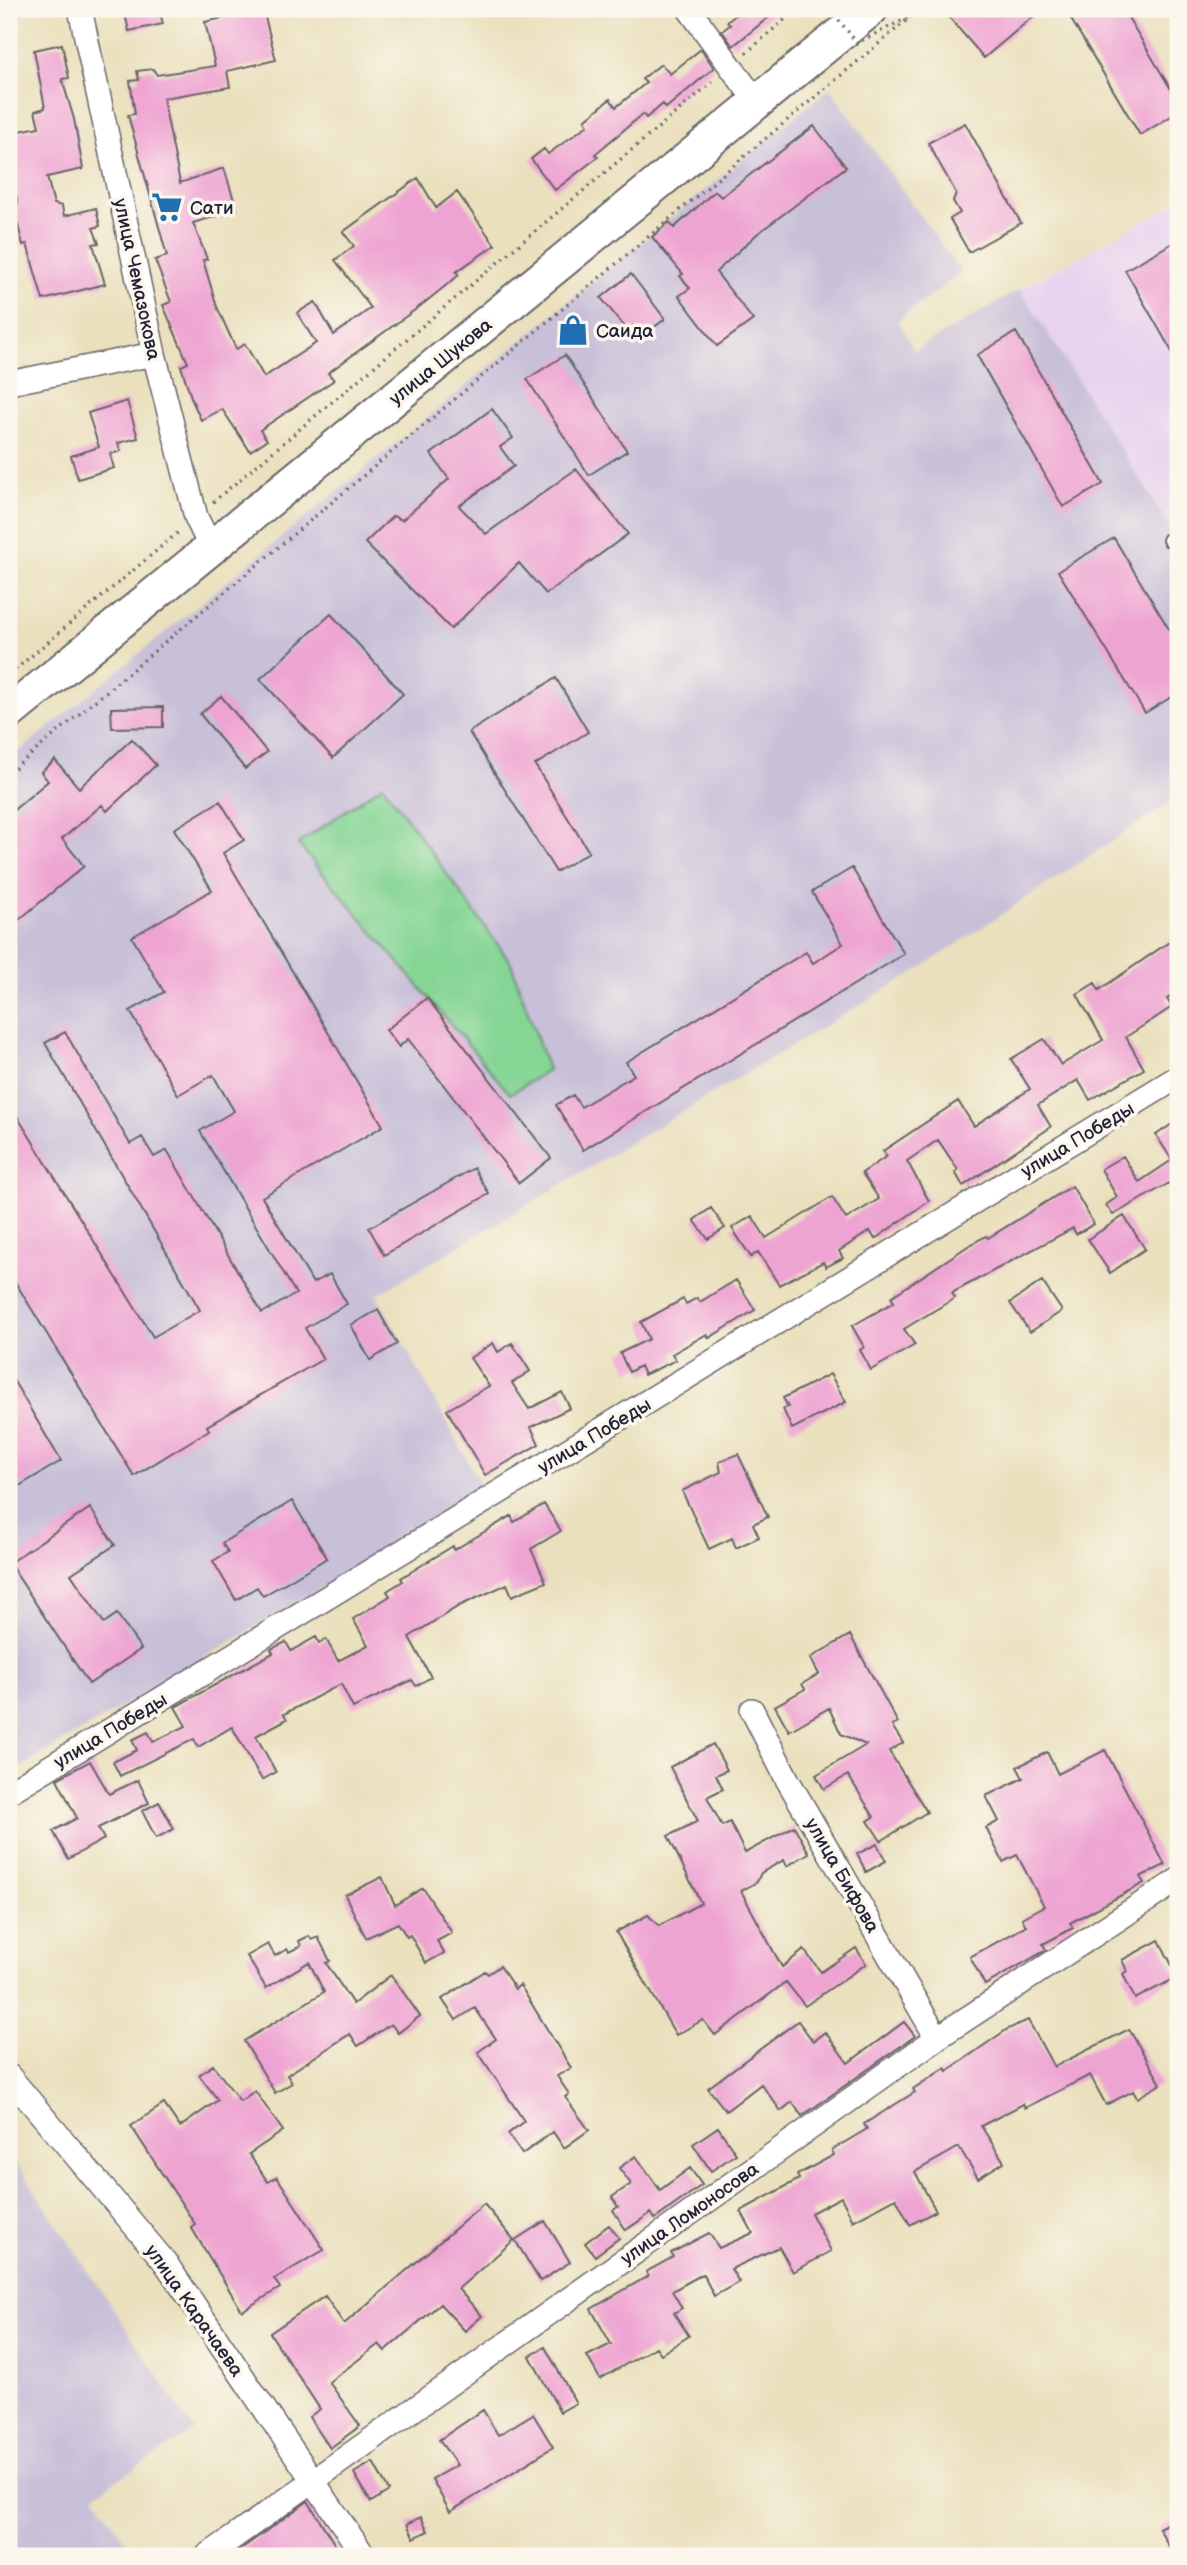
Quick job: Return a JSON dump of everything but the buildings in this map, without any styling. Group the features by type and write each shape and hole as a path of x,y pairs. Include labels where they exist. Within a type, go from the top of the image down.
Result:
{"main road":[{"name":"улица Шукова","path":"9,713 211,546 758,104 871,9"}],"street":[{"name":"улица Чемазокова","path":"80,9 154,354 196,517 211,546"},
{"path":"689,9 758,104"},
{"path":"9,383 154,354"},
{"name":"улица Победы","path":"9,1792 1178,1077"},
{"name":"улица Бифова","path":"752,1710 787,1779 937,2038"},
{"name":"улица Ломоносова","path":"207,2556 937,2038 1178,1880"},
{"name":"улица Карачаева","path":"9,2076 165,2262 364,2556"}],"path":[{"path":"9,676 797,9"},
{"path":"830,9 857,43 911,16"},
{"path":"9,773 920,9"}],"shaded area":[{"path":"830,88 961,273 898,320 914,351 1020,289 1171,529 1178,525 1178,797 918,970 377,1295 484,1491 9,1774 9,760"},
{"path":"1178,202 1178,525 1171,529 1020,289"},
{"path":"9,2152 194,2430 94,2495 136,2556 9,2556"}],"green space":[{"path":"383,785 511,963 548,1070 510,1094 298,844"}],"place":[{"name":"Сати","path":"167,207"},
{"name":"Саида","path":"573,330"}]}
